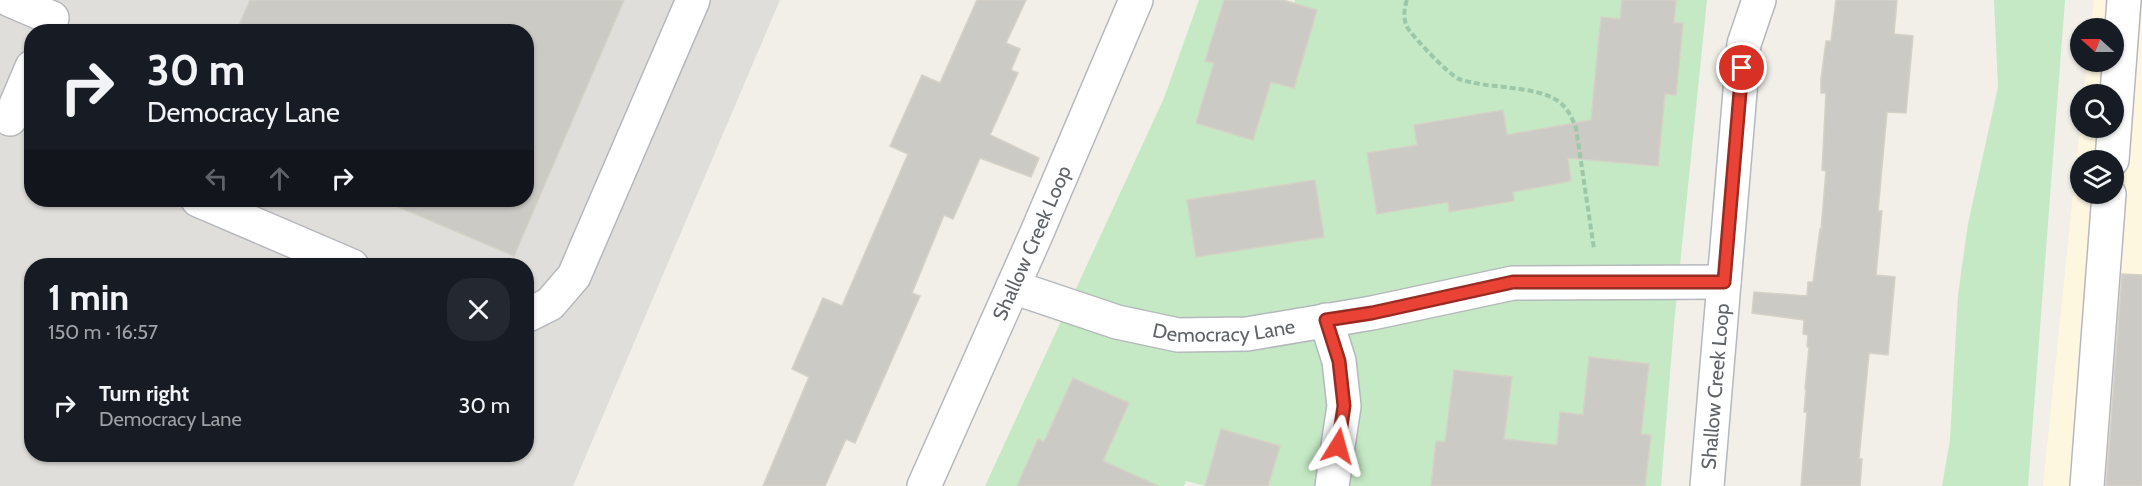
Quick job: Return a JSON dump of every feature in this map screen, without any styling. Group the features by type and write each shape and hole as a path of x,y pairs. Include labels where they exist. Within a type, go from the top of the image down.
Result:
{"street":[{"path":"10,0 53,16"},
{"path":"534,312 550,304 574,276 693,0"},
{"name":"Shallow Creek Loop","path":"924,486 1013,287 1136,0"},
{"name":"Shallow Creek Loop","path":"1707,486 1744,45 1759,0"},
{"path":"2113,150 2124,0"},
{"path":"14,120 24,91"},
{"path":"2087,486 2108,204"},
{"path":"214,207 333,258"},
{"name":"Democracy Lane","path":"1013,287 1117,322 1178,335 1247,333 1372,313 1513,282 1724,282"},
{"path":"1326,320 1339,361 1344,406 1332,486"}],"path":[{"path":"1407,0 1404,9 1407,26 1421,44 1458,78 1540,94 1558,101 1568,112 1576,128 1599,283"}],"shaded area":[{"path":"0,0 780,0 573,486 0,486"},
{"path":"2094,0 2142,0 2142,486 2043,486 2072,204 2124,204 2124,150 2078,150 2079,138 2124,138 2124,84 2085,84 2086,72 2124,72 2124,18 2092,18"}],"green space":[{"path":"1199,0 1224,0 1206,60 1214,63 1196,122 1253,140 1271,82 1294,88 1317,11 1294,3 1295,0 1622,0 1620,19 1601,17 1593,101 1613,103 1608,162 1658,166 1665,94 1676,95 1682,23 1674,23 1676,0 1707,0 1674,324 1661,486 1645,486 1651,435 1641,434 1649,364 1590,358 1583,415 1561,412 1553,486 1522,441 1504,439 1511,377 1445,442 1431,486 1268,486 1279,446 1222,429 1205,486 1186,481 1184,486 1117,486 1103,461 1129,403 1073,378 1044,442 1038,439 1017,486 985,486 1164,98","holes":["1414,125 1507,135 1562,125 1571,181 1513,192 1514,201 1449,211 1448,202 1377,214 1367,154 1417,145","1314,180 1324,237 1196,257 1188,200"]},
{"path":"1994,0 2065,0 2028,486 1942,486 1950,440 1958,295 1968,224 1998,87"}],"building":[{"path":"250,0 624,0 514,256 398,207 534,207 534,24 240,24"},
{"path":"977,0 1026,0 1006,43 1020,49 1011,70 1018,73 990,135 1039,158 1031,177 980,158 953,219 944,215 912,293 920,296 855,443 846,439 825,486 763,486 809,377 792,369 823,298 842,306 908,154 890,146 922,75 940,83"},
{"path":"1224,0 1283,0 1317,10 1294,88 1271,82 1253,140 1196,123 1214,63 1205,61"},
{"path":"1622,0 1676,0 1674,23 1683,23 1676,95 1665,94 1658,166 1568,158 1571,181 1513,192 1514,201 1449,212 1448,202 1377,214 1367,153 1417,145 1414,125 1503,110 1507,135 1591,120 1601,17 1620,19"},
{"path":"1836,0 1897,0 1894,34 1913,36 1906,113 1887,112 1878,211 1882,211 1876,275 1895,277 1888,355 1869,353 1859,459 1862,459 1860,486 1801,486 1809,347 1807,347 1808,335 1803,334 1804,320 1752,313 1754,292 1807,296 1808,282 1813,282 1821,230 1826,171 1822,170 1826,93 1821,93 1821,79 1826,41 1831,41"},
{"path":"1315,180 1324,237 1196,257 1187,200"},
{"path":"2122,274 2142,275 2142,486 2106,486"},
{"path":"1589,357 1649,364 1641,434 1651,435 1645,486 1431,486 1436,441 1445,442 1454,370 1512,377 1504,439 1557,445 1560,412 1583,415"},
{"path":"1073,378 1129,403 1103,461 1158,486 1017,486 1038,439 1044,442"},
{"path":"1221,429 1280,446 1268,486 1205,486"}],"route":[{"path":"1338,446 1344,406 1339,361 1326,320 1372,313 1513,282 1724,282 1742,68"}]}
